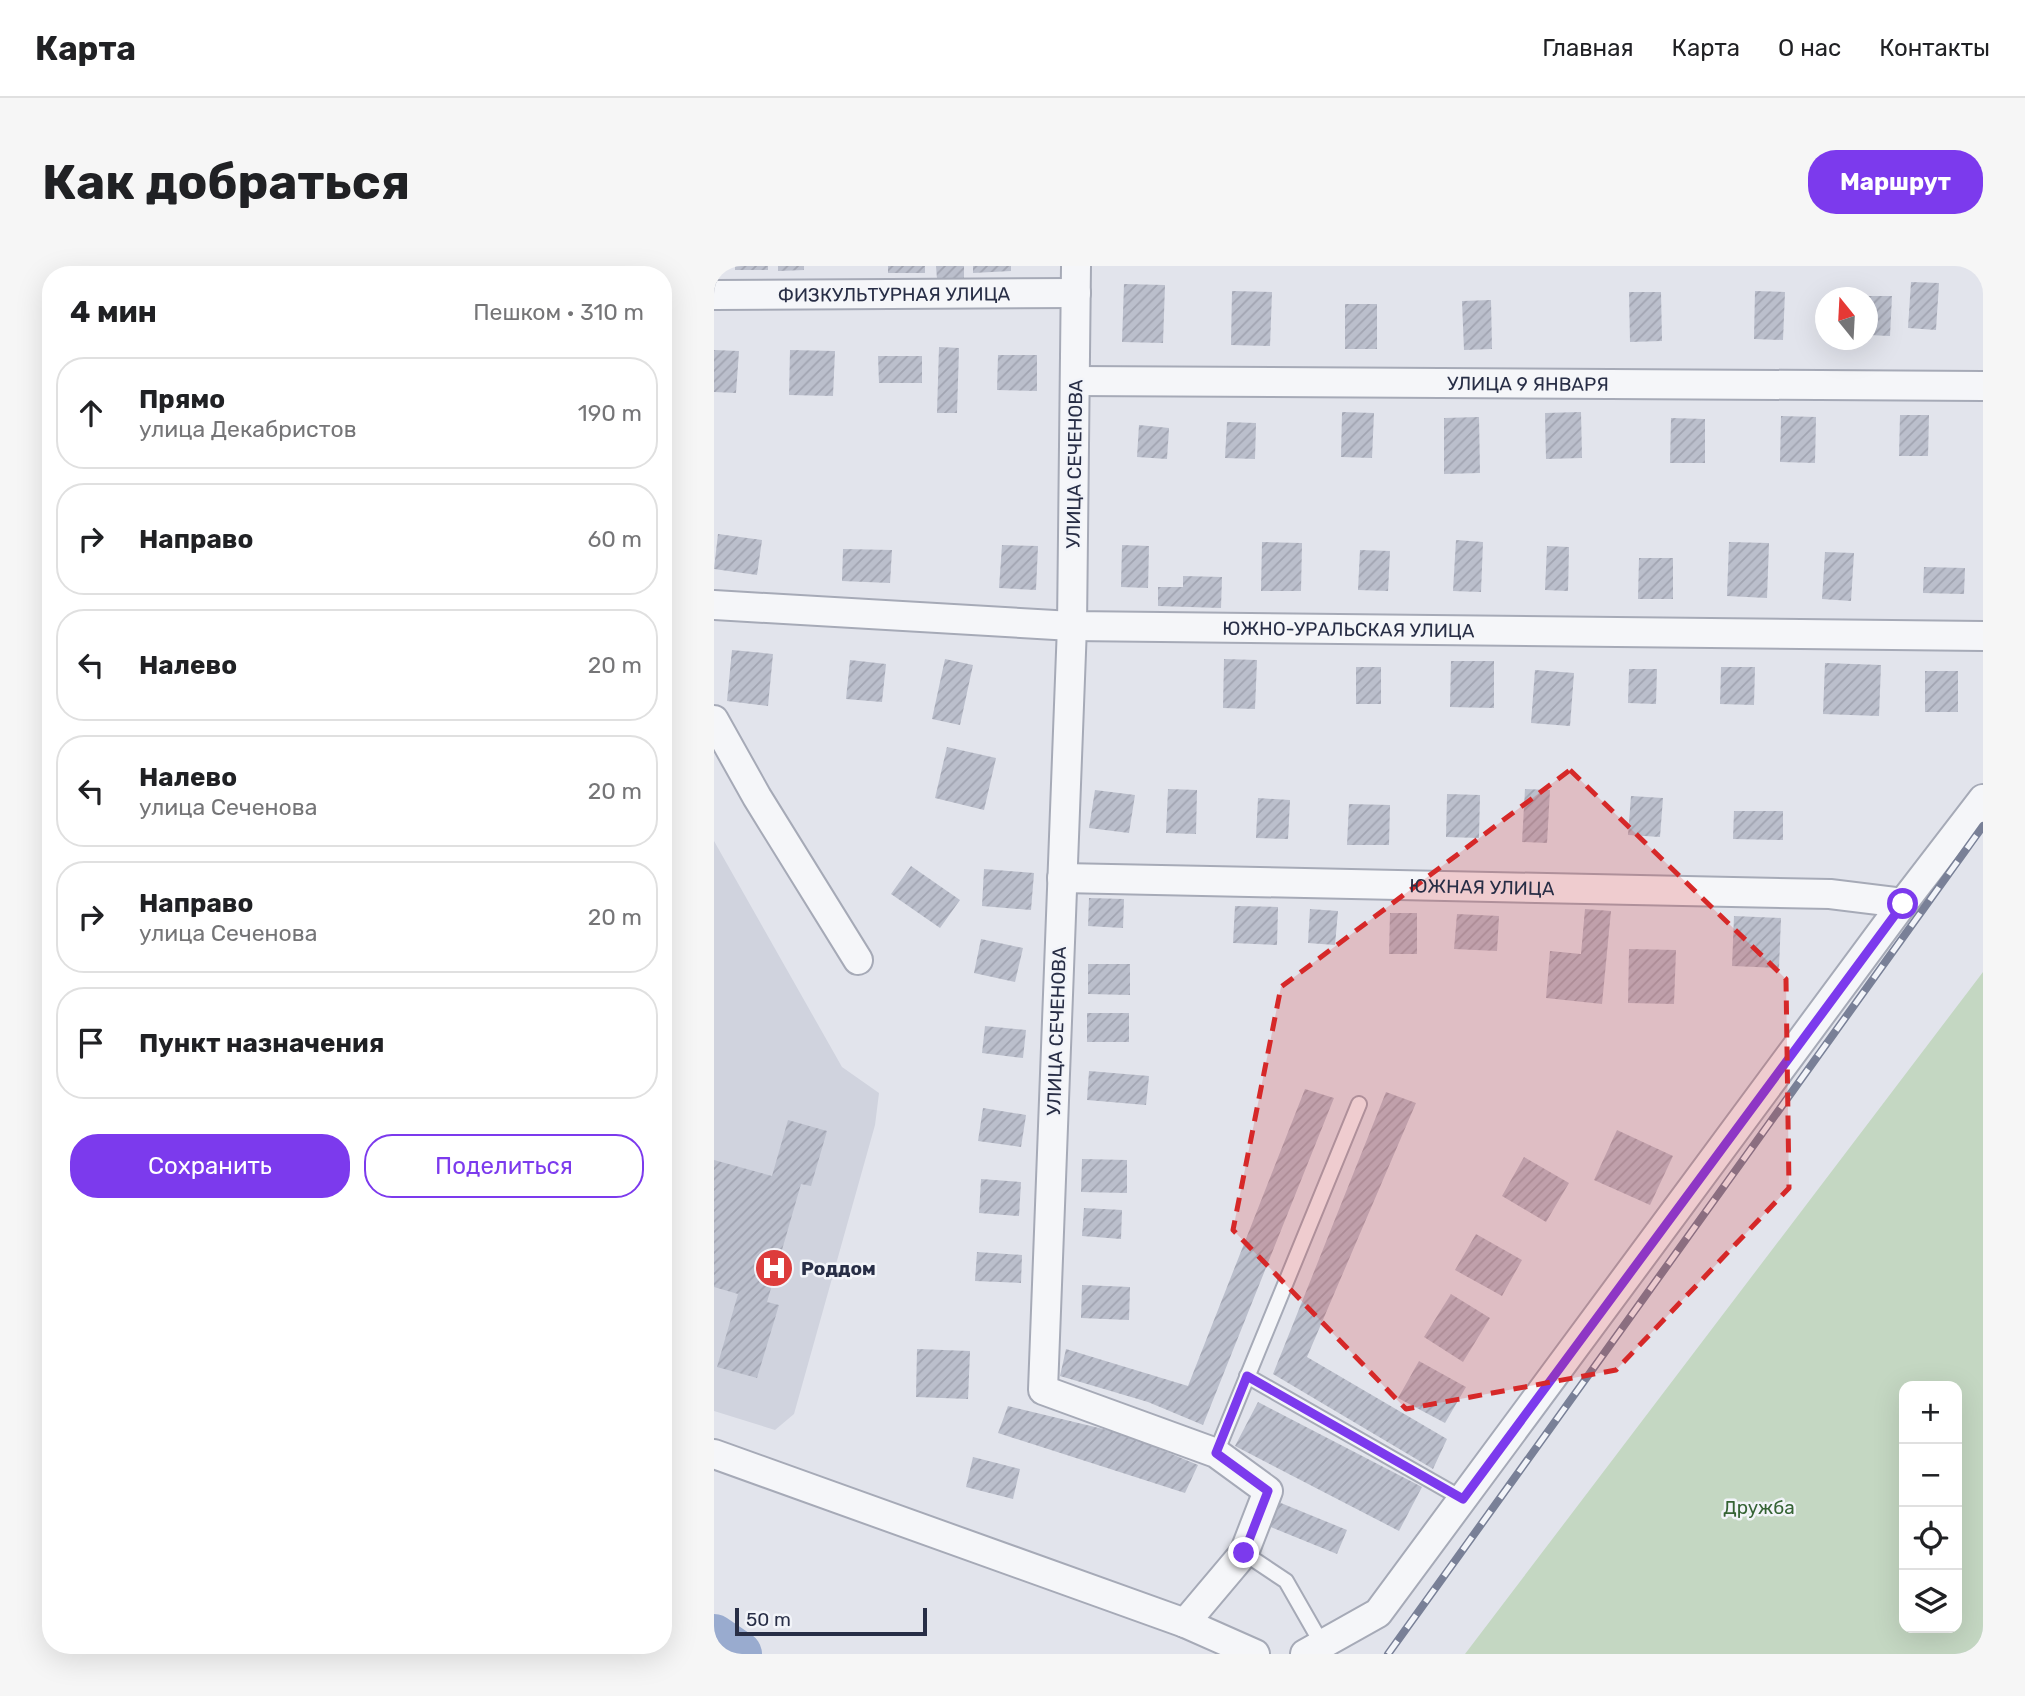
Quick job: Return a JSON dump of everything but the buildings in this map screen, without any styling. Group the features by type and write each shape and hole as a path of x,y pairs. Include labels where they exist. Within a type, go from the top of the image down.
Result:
{"street":[{"name":"ФИЗКУЛЬТУРНАЯ УЛИЦА","path":"714,295 1076,279"},
{"name":"УЛИЦА СЕЧЕНОВА","path":"1076,279 1072,626 1043,1390 1216,1453 1268,1491 1244,1553 1185,1623"},
{"name":"УЛИЦА 9 ЯНВАРЯ","path":"1075,381 1983,386"},
{"name":"ЮЖНО-УРАЛЬСКАЯ УЛИЦА","path":"714,605 1072,626 1983,636"},
{"path":"714,720 757,797 858,960"},
{"path":"1314,1649 1378,1613 1983,799"},
{"name":"ЮЖНАЯ УЛИЦА","path":"1062,878 1830,894 1903,904"},
{"path":"714,1454 1185,1623 1255,1654"}],"lane":[{"path":"1216,1453 1359,1104"},
{"path":"1247,1376 1463,1499"},
{"path":"1244,1553 1286,1581 1314,1649"}],"highlighted area":[{"path":"1570,770 1786,979 1789,1188 1616,1370 1406,1409 1233,1230 1281,987"}],"shaded area":[{"name":"Роддом","path":"714,841 842,1067 879,1093 875,1125 794,1414 775,1430 714,1411"}],"green space":[{"name":"Дружба","path":"1983,972 1983,1654 1465,1654"}],"waterway":[{"path":"714,1637 739,1654"}],"railway":[{"path":"1388,1654 1983,826"}],"place":[{"name":"Роддом","path":"774,1268"}],"route":[{"path":"1244,1553 1268,1491 1216,1453 1247,1376 1463,1499 1903,904"}]}
